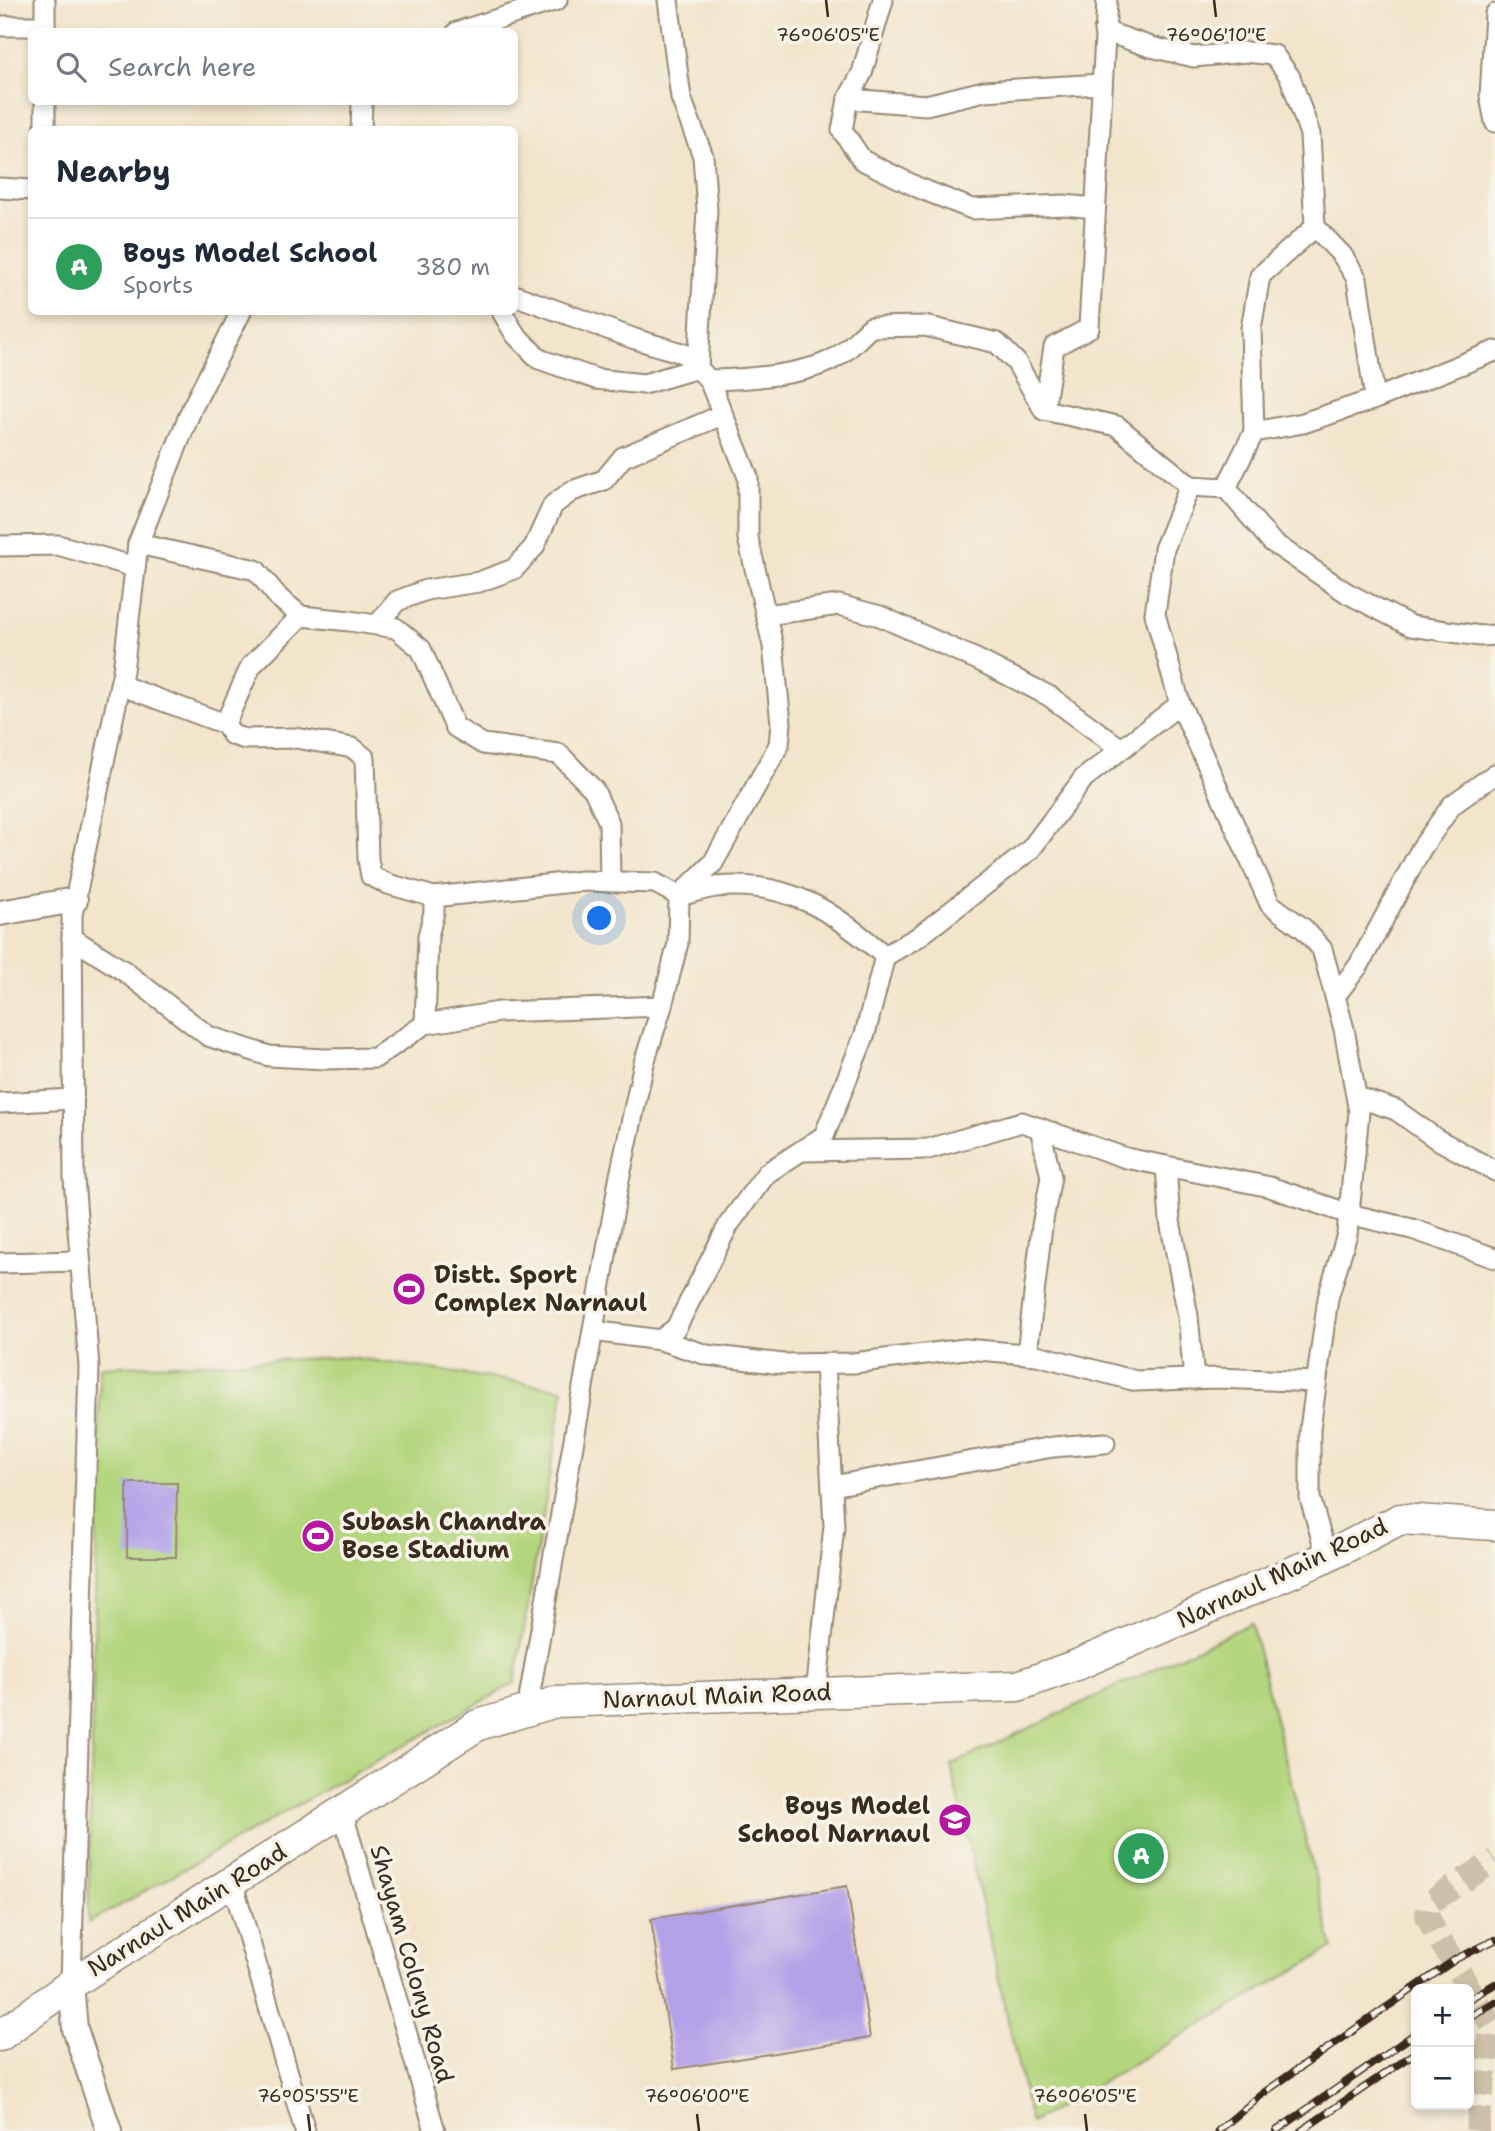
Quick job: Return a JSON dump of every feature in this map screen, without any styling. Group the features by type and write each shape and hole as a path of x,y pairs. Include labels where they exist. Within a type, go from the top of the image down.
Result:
{"main road":[{"name":"Narnaul Main Road","path":"0,2036 71,1984 478,1725 556,1702 1018,1686 1079,1664 1327,1557 1400,1519 1495,1525"}],"street":[{"path":"45,0 45,28"},
{"path":"470,28 557,0"},
{"path":"668,0 681,98 703,156 707,210 703,374"},
{"path":"883,0 862,73 848,99 842,130 862,160 919,188 972,209 1064,205 1095,208"},
{"path":"1044,410 1054,347 1089,328 1107,0"},
{"path":"1495,14 1490,96 1495,122"},
{"path":"0,26 30,28"},
{"path":"1104,32 1194,57 1246,51 1274,55 1290,77 1310,135 1315,228 1342,255 1357,279 1375,399"},
{"path":"848,99 926,105 984,91 1101,85"},
{"path":"45,105 45,126"},
{"path":"360,126 362,105"},
{"path":"0,188 28,190"},
{"path":"1226,488 1254,432 1251,329 1260,276 1315,228"},
{"path":"518,296 623,335 685,354 703,374 748,477 748,538 773,646 781,723 779,745 713,863 679,896 678,943 644,1063 619,1180 527,1710"},
{"path":"109,2131 75,2029 71,1984 89,1367 74,1179 72,915 120,685 138,544 192,408 239,315"},
{"path":"504,315 515,334 539,359 596,379 644,384 703,374 755,379 807,368 838,357 872,327 925,326 997,343 1016,362 1044,410 1117,426 1190,486 1226,488 1272,542 1347,593 1411,626 1480,636 1495,635"},
{"path":"1254,432 1303,423 1375,399 1495,351"},
{"path":"377,625 397,601 426,590 479,582 514,569 534,547 553,505 572,491 604,480 623,457 722,415"},
{"path":"1190,486 1164,549 1155,614 1180,704 1270,904 1304,929 1322,950 1344,1029 1359,1112 1347,1234 1328,1298 1310,1429 1310,1498 1327,1557"},
{"path":"138,544 256,570 279,598 301,617 396,628 421,649 455,727 483,744 559,754 594,790 609,823 610,881"},
{"path":"0,546 58,545 135,566"},
{"path":"766,615 839,605 880,616 978,660 1049,696 1121,749"},
{"path":"225,724 251,666 301,617"},
{"path":"120,685 225,724 232,735 245,739 296,738 353,748 365,758 368,859 371,876 388,884 434,897 582,881 655,883 679,896 715,887 763,888 803,898 850,926 885,956"},
{"path":"660,1340 676,1328 729,1224 767,1173 824,1136 865,1034 885,956 918,937 1030,850 1084,778 1180,704"},
{"path":"1335,996 1359,965 1421,849 1452,804 1495,775"},
{"path":"425,1024 428,936 434,912 434,897"},
{"path":"0,913 75,900"},
{"path":"72,938 124,971 208,1036 269,1056 375,1058 425,1024 499,1012 662,1006"},
{"path":"1357,1097 1396,1110 1435,1138 1495,1171"},
{"path":"0,1103 73,1099"},
{"path":"803,1151 929,1149 1022,1122 1126,1158 1270,1187 1349,1214 1412,1229 1495,1258"},
{"path":"1027,1354 1042,1226 1051,1177 1040,1128"},
{"path":"1166,1166 1170,1221 1188,1316 1194,1379"},
{"path":"0,1263 79,1261"},
{"path":"593,1331 660,1340 707,1355 783,1364 853,1363 965,1349 1027,1354 1136,1381 1194,1379 1316,1382"},
{"path":"816,1693 834,1526 825,1363"},
{"path":"832,1486 1053,1447 1105,1443"},
{"name":"Shayam Colony Road","path":"342,1811 435,2131"},
{"path":"232,1881 305,2131"}],"green space":[{"name":"Subash Chandra Bose Stadium","path":"350,1357 564,1389 515,1683 88,1923 100,1367"},
{"path":"1251,1623 1333,1948 1031,2123 951,1765"}],"building":[{"path":"127,1483 177,1483 176,1557 127,1557"},
{"path":"847,1886 870,2038 674,2069 651,1919"}],"tunnel":[{"path":"1477,2131 1491,2024 1427,1915 1429,1903 1495,1860"}],"railway":[{"path":"1218,2131 1262,2094 1456,1959 1495,1940"},
{"path":"1474,1996 1495,1984"},
{"path":"1474,2014 1495,2002"},
{"path":"1276,2131 1411,2036"},
{"path":"1301,2131 1411,2055"}],"place":[{"name":"Distt. Sport Complex Narnaul","path":"409,1289"},
{"name":"Subash Chandra Bose Stadium","path":"318,1536"},
{"name":"Boys Model School Narnaul","path":"955,1820"},
{"name":"Boys Model School","path":"1141,1856"}]}
